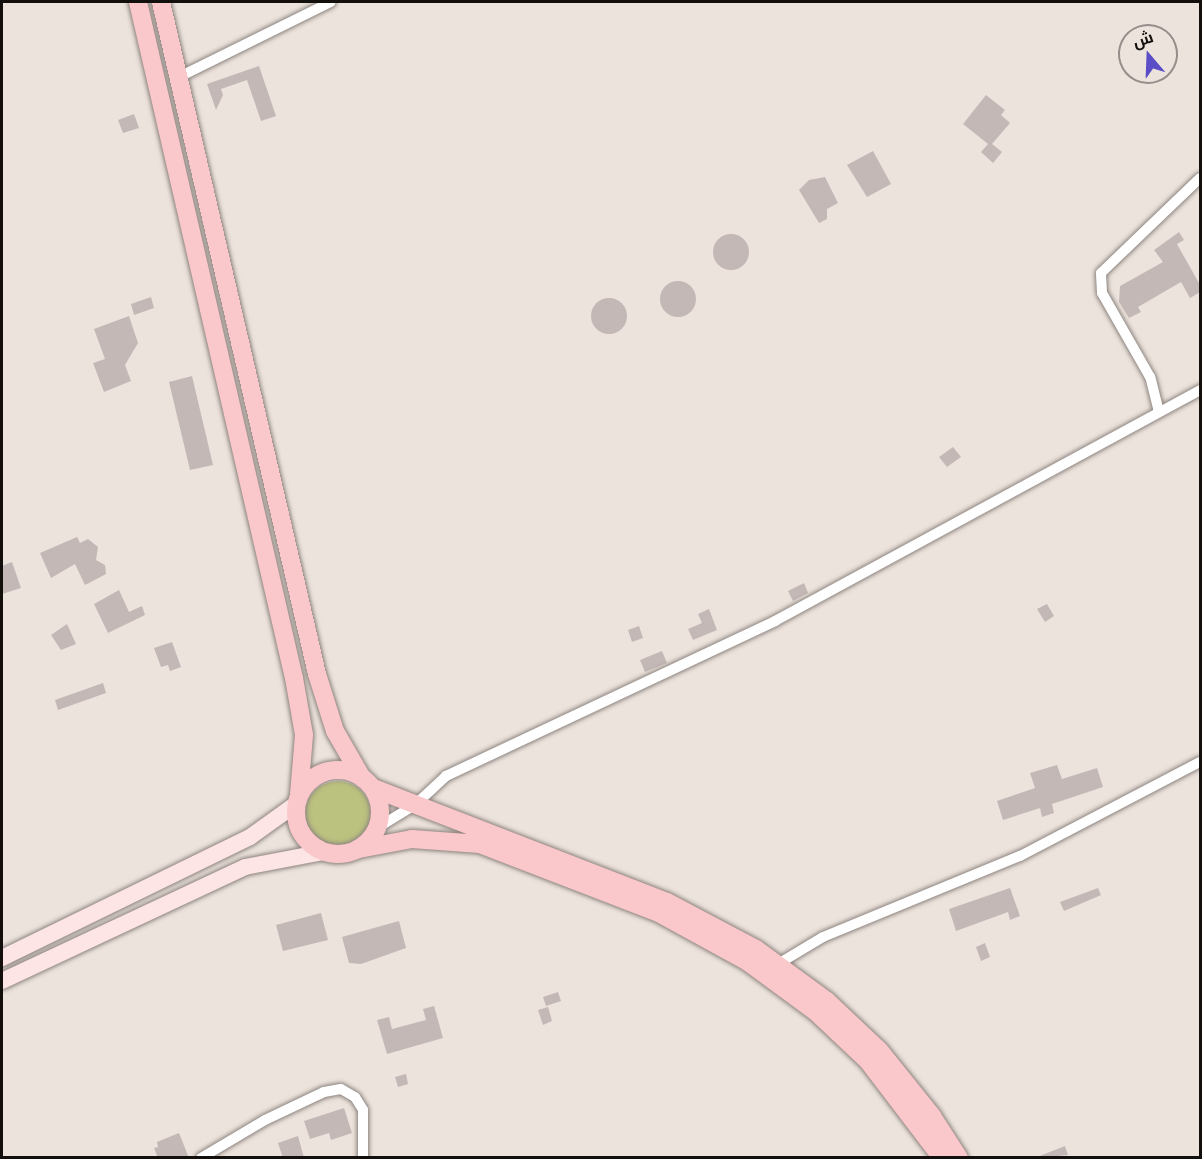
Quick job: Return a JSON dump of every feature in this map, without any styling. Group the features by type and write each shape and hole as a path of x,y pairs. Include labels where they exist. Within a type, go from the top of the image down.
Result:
{"main road":[{"path":"138,2 294,678 304,735 298,799 301,833 324,852"},
{"path":"161,2 317,674 334,731 368,783 379,807 377,828 359,849"},
{"path":"2,958 250,837 298,799 310,780 327,771 346,771 416,804 667,902 778,964 826,1001 879,1050 932,1116 959,1158"},
{"path":"2,981 245,867 324,852 342,854 412,839 480,844 659,913 748,962 816,1012 868,1061 942,1158"}],"street":[{"path":"179,77 331,2"},
{"path":"1159,412 1150,376 1102,293 1101,273 1200,178"},
{"path":"377,828 416,804 446,776 765,626 1200,390"},
{"path":"778,964 823,937 1020,856 1200,762"},
{"path":"201,1158 265,1120 324,1092 340,1089 355,1096 363,1110 363,1158"}],"green space":[{"path":"338,781 351,783 366,796 371,814 369,827 356,842 338,847 325,845 310,832 305,814 307,801 320,786"}],"building":[{"path":"259,66 276,116 261,121 247,80 221,89 223,95 216,110 207,84"},
{"path":"986,95 1005,110 1001,115 1010,123 992,144 1002,152 993,163 981,152 988,144 963,124"},
{"path":"134,114 139,128 123,133 118,120"},
{"path":"873,151 891,184 867,197 847,165"},
{"path":"825,177 838,203 827,209 827,219 819,223 799,190 809,180"},
{"path":"1179,232 1184,240 1177,244 1200,285 1200,292 1190,298 1181,282 1138,307 1141,312 1129,318 1119,302 1120,286 1163,262 1154,250"},
{"path":"731,234 744,239 749,252 744,265 731,270 718,265 713,252 718,239"},
{"path":"678,281 691,286 696,299 691,312 678,317 665,312 660,299 665,286"},
{"path":"151,297 154,308 134,315 131,304"},
{"path":"609,298 622,303 627,316 622,329 609,334 596,329 591,316 596,303"},
{"path":"129,316 138,343 125,365 131,381 104,392 93,363 105,359 94,329"},
{"path":"192,376 213,465 190,470 169,382"},
{"path":"953,447 961,457 947,467 939,457"},
{"path":"77,537 80,543 88,539 98,547 96,560 105,565 106,574 85,585 75,564 51,578 40,553"},
{"path":"12,562 21,588 2,594 2,566"},
{"path":"804,583 808,593 793,601 788,591"},
{"path":"119,590 129,612 142,606 145,615 108,633 94,604"},
{"path":"1047,604 1054,616 1045,622 1037,609"},
{"path":"709,609 717,630 693,640 688,629 702,623 698,614"},
{"path":"67,624 76,644 61,650 51,635"},
{"path":"639,626 643,638 632,642 628,630"},
{"path":"172,642 181,667 170,671 168,665 161,667 154,648"},
{"path":"662,651 667,663 645,672 640,660"},
{"path":"103,683 106,693 58,710 55,700"},
{"path":"1057,765 1062,779 1097,768 1103,787 1052,804 1054,813 1042,817 1040,808 1003,820 997,801 1035,788 1030,773"},
{"path":"1010,888 1020,916 1010,920 1008,912 956,931 949,909"},
{"path":"1098,888 1101,895 1064,911 1060,902"},
{"path":"321,913 328,940 283,951 276,925"},
{"path":"399,921 406,948 361,964 349,963 342,937"},
{"path":"985,943 990,957 981,961 976,947"},
{"path":"558,992 561,1001 546,1006 543,997"},
{"path":"434,1006 443,1038 387,1054 377,1020 389,1017 392,1029 426,1020 423,1009"},
{"path":"548,1007 552,1021 543,1025 538,1010"},
{"path":"406,1074 408,1084 398,1087 395,1077"},
{"path":"344,1108 352,1133 331,1140 329,1133 310,1139 304,1121"},
{"path":"179,1133 189,1158 158,1158 154,1148 158,1147 157,1142"},
{"path":"298,1136 304,1158 283,1158 278,1143"},
{"path":"1065,1146 1068,1155 1037,1158 1037,1157"}]}
